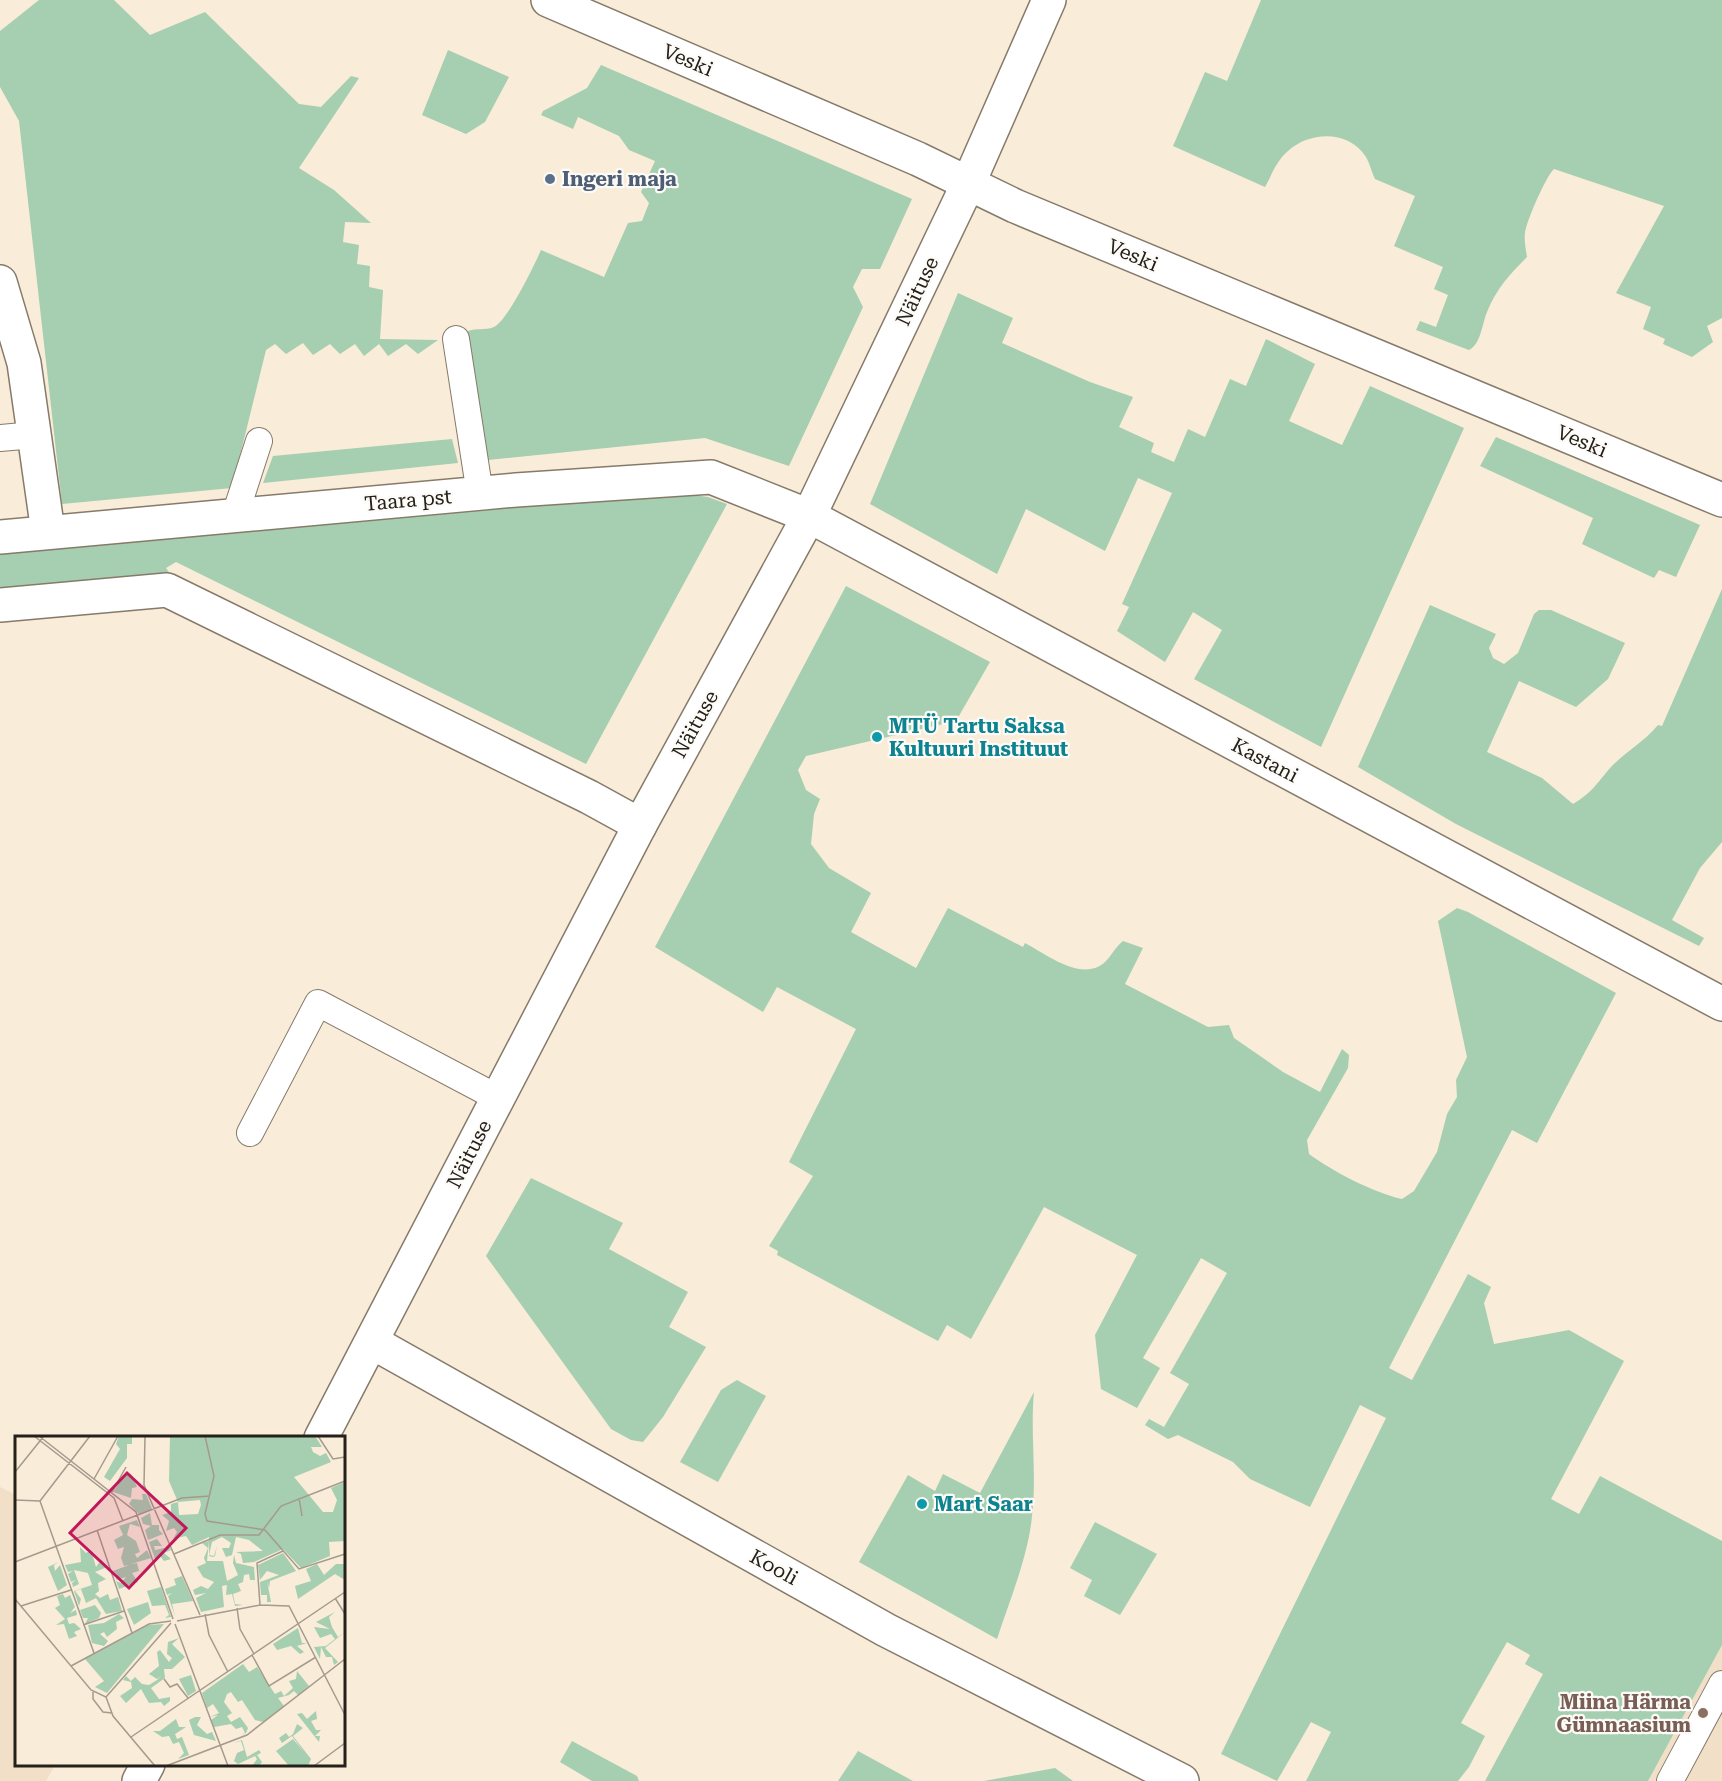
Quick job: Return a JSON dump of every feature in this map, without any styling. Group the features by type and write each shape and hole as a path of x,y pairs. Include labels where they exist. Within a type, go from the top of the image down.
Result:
{"street":[{"name":"Veski","path":"548,0 969,182 1015,207 1722,500"},
{"name":"Näituse","path":"322,1436 640,825 809,516 969,182 1049,0"},
{"path":"0,282 24,363 48,532"},
{"name":"Taara pst","path":"0,537 480,494 711,477 809,516"},
{"name":"Kastani","path":"809,516 1722,1004"},
{"path":"0,605 167,590 589,797 640,825"},
{"name":"Kooli","path":"372,1342 886,1630 1182,1781"},
{"path":"139,1781 147,1766"}],"lane":[{"path":"456,339 480,494"},
{"path":"0,438 34,435"},
{"path":"235,515 259,441"},
{"path":"250,1133 318,1003 498,1098"},
{"path":"1670,1781 1722,1684"}],"shaded area":[{"path":"0,1487 15,1494 15,1766 54,1766 46,1781 0,1781"},
{"name":"Miina Härma Gümnaasium","path":"1722,1645 1722,1781 1648,1781"}],"green space":[{"path":"39,0 114,0 150,35 205,12 299,104 321,107 351,76 359,78 299,168 334,190 371,223 345,222 343,242 359,245 357,264 370,266 369,287 383,290 380,339 438,340 418,354 406,344 388,356 379,344 364,356 355,344 340,354 330,344 313,355 303,343 286,354 275,344 266,350 232,488 62,504 19,121 0,87 0,31"},
{"path":"1261,0 1722,0 1722,318 1707,326 1713,342 1692,357 1663,344 1665,339 1643,329 1651,307 1616,293 1664,206 1554,169 1542,189 1526,227 1527,257 1499,289 1487,312 1479,339 1473,347 1469,350 1416,330 1420,321 1436,327 1448,295 1434,289 1443,267 1394,246 1415,196 1375,179 1366,157 1359,148 1340,138 1329,136 1297,144 1281,159 1265,187 1173,146 1205,72 1227,81"},
{"path":"448,50 509,77 485,122 466,134 422,115"},
{"path":"601,65 912,199 880,269 862,269 853,287 863,307 789,466 705,438 488,460 466,332 494,327 500,322 520,292 541,250 604,277 628,223 642,221 649,203 641,192 655,161 629,150 619,136 578,117 573,129 541,115 543,111 587,88"},
{"path":"958,293 1013,318 1002,343 1090,382 1133,397 1119,427 1154,443 1151,452 1174,462 1188,429 1205,437 1230,379 1246,386 1266,339 1315,364 1289,421 1342,445 1370,386 1464,428 1321,747 1194,679 1222,630 1193,612 1165,662 1117,631 1129,607 1122,604 1172,493 1138,478 1105,551 1026,509 997,574 870,504"},
{"path":"1496,437 1700,525 1676,577 1659,570 1654,578 1582,544 1593,518 1480,466"},
{"path":"452,439 458,463 263,483 273,456"},
{"path":"681,493 708,497 727,504 586,764 176,562 166,568 173,578 0,590 0,552"},
{"path":"846,586 990,662 956,721 806,756 798,770 806,790 820,799 814,814 811,844 829,868 871,893 851,932 916,968 948,908 1023,947 1025,943 1074,968 1095,968 1104,963 1123,941 1143,948 1125,984 1208,1027 1229,1025 1234,1038 1283,1072 1320,1092 1342,1049 1349,1055 1348,1068 1307,1140 1309,1154 1354,1181 1402,1199 1414,1191 1437,1152 1447,1114 1457,1097 1456,1080 1467,1057 1438,921 1457,908 1468,912 1616,993 1537,1143 1512,1130 1389,1368 1412,1380 1468,1274 1491,1287 1484,1303 1494,1344 1569,1330 1624,1361 1551,1499 1579,1514 1600,1476 1722,1541 1722,1645 1648,1781 1485,1781 1543,1674 1525,1664 1530,1655 1507,1642 1461,1723 1485,1736 1469,1767 1458,1781 1306,1781 1331,1732 1311,1722 1277,1781 1221,1754 1386,1418 1360,1405 1310,1507 1250,1479 1233,1462 1178,1435 1168,1439 1145,1425 1149,1419 1164,1427 1189,1384 1170,1373 1227,1273 1201,1258 1143,1358 1160,1368 1137,1408 1101,1389 1095,1335 1137,1255 1044,1207 971,1339 947,1325 938,1341 777,1255 778,1251 769,1246 813,1176 789,1162 856,1029 777,987 763,1012 655,947"},
{"path":"1722,589 1722,842 1700,868 1672,920 1704,938 1699,946 1456,824 1358,767 1430,605 1496,634 1489,648 1493,658 1504,664 1518,653 1534,614 1539,610 1551,610 1625,643 1608,679 1576,707 1519,681 1487,752 1542,778 1573,804 1590,792 1616,762 1658,725 1662,726"},
{"path":"531,1178 623,1223 609,1249 688,1292 669,1327 706,1347 663,1417 643,1442 631,1440 611,1429 486,1256"},
{"path":"737,1380 766,1396 718,1482 680,1462 721,1390"},
{"path":"1034,1392 1034,1485 1030,1531 1018,1578 997,1639 859,1562 908,1475 935,1491 943,1474 980,1493"},
{"path":"1095,1522 1157,1554 1120,1615 1084,1596 1092,1580 1070,1568"},
{"path":"572,1741 637,1776 639,1781 592,1781 560,1762"},
{"path":"858,1751 913,1781 838,1781"},
{"path":"1055,1768 1073,1781 984,1781"}],"place":[{"name":"Ingeri maja","path":"550,179"},
{"name":"MTÜ Tartu Saksa Kultuuri Instituut","path":"877,737"},
{"name":"Mart Saar","path":"922,1504"},
{"name":"Miina Härma Gümnaasium","path":"1703,1713"}]}
